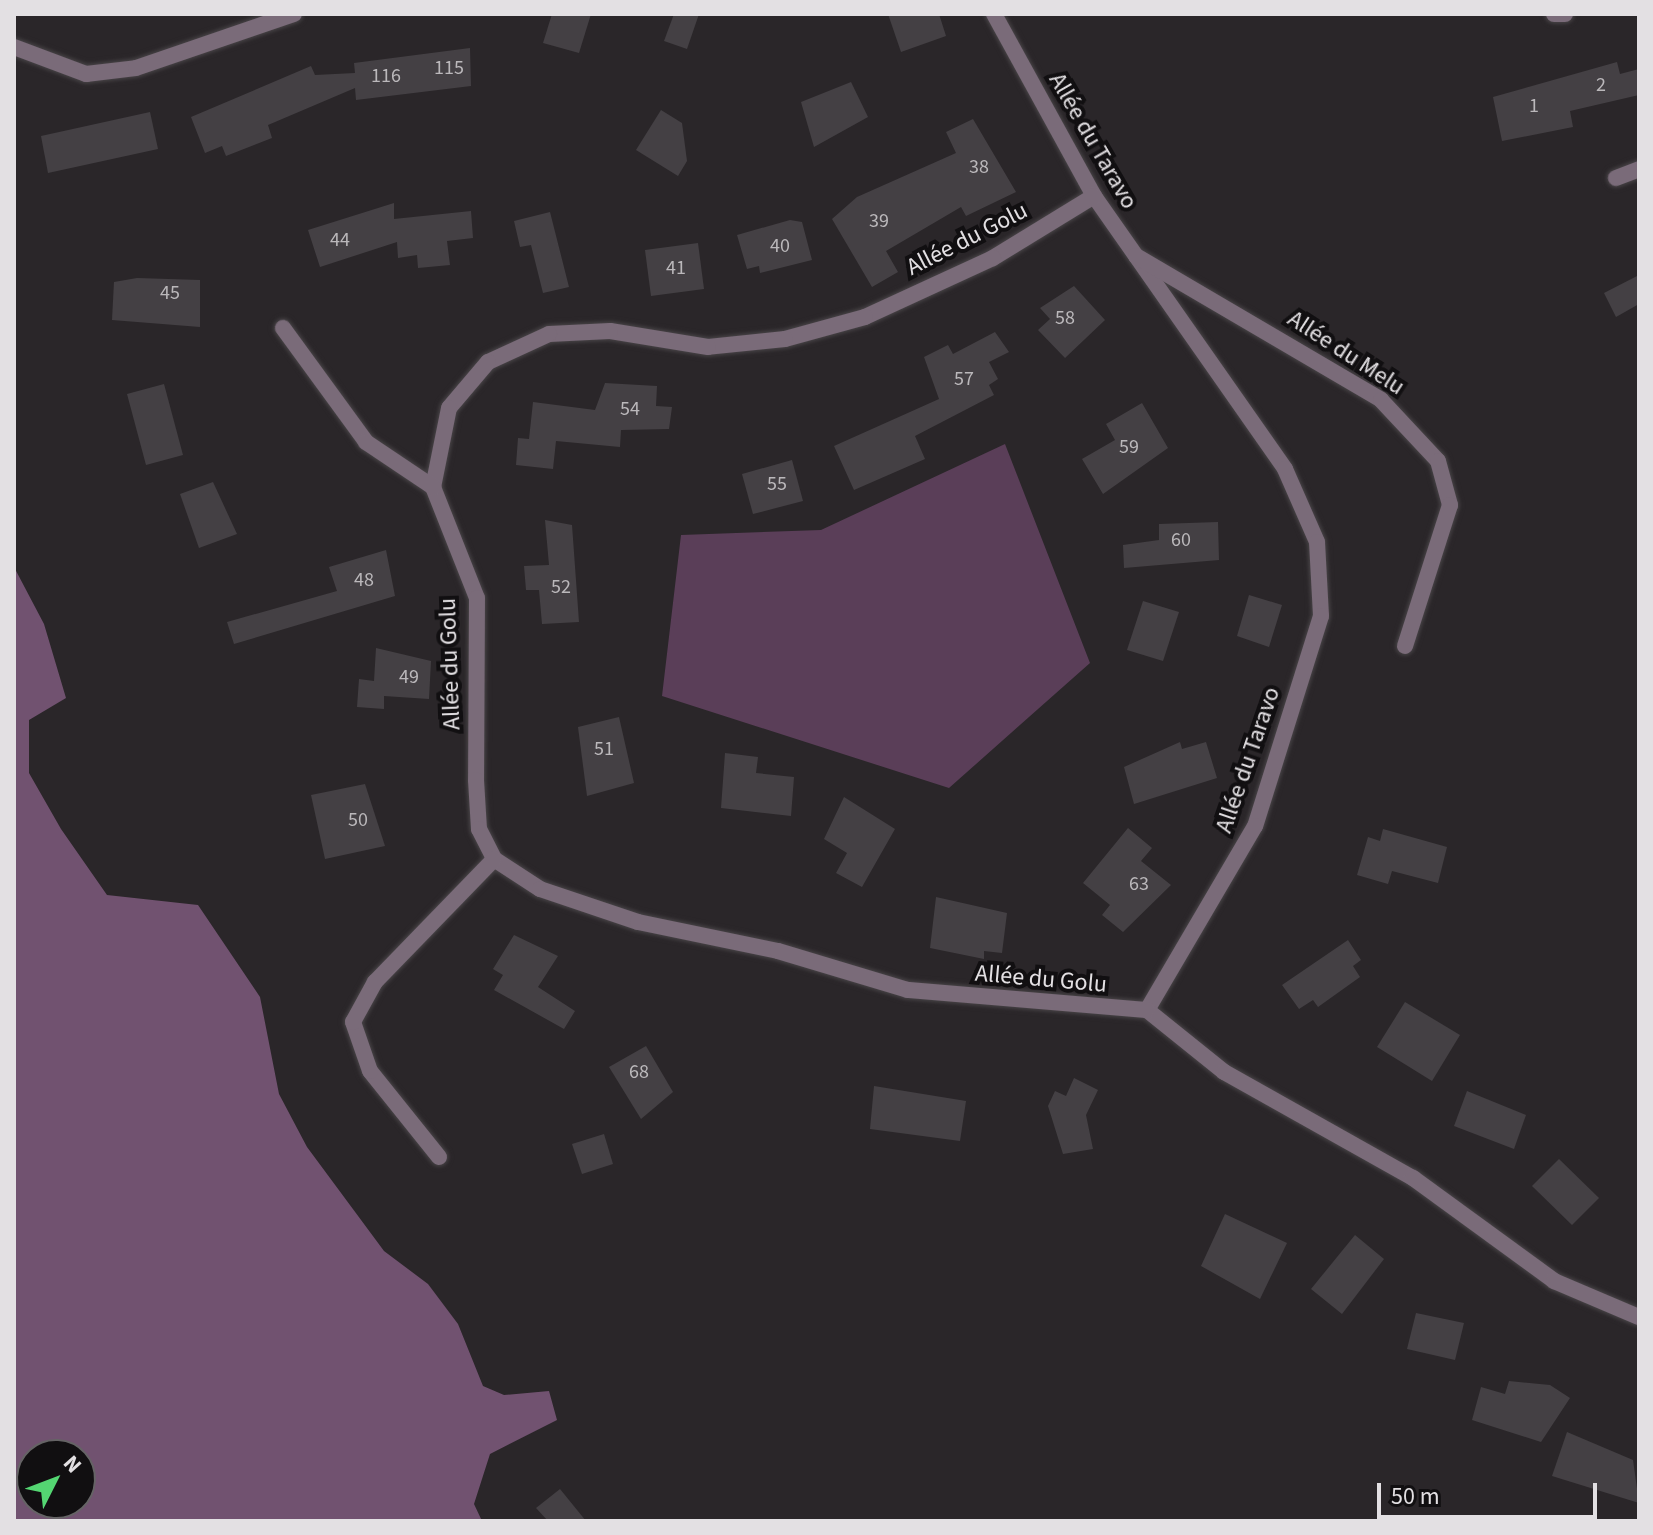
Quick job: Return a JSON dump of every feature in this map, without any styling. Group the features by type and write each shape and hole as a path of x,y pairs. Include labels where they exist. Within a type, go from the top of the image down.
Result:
{"street":[{"path":"14,47 42,62 98,73 136,68 294,14"},
{"name":"Allée du Taravo","path":"994,14 1094,196 1285,469 1317,542 1321,616 1255,826 1147,1010"},
{"path":"1554,14 1565,14"},
{"path":"1616,178 1639,169"},
{"name":"Allée du Golu","path":"1094,196 993,258 865,317 785,339 708,347 610,331 549,334 488,362 449,408 433,487 477,598 476,780 479,829 494,859 540,889 638,922 778,951 908,990 1078,1010 1147,1010"},
{"name":"Allée du Melu","path":"1131,253 1381,400 1438,461 1450,505 1405,646"},
{"path":"283,328 366,442 433,487"},
{"path":"439,1157 370,1071 353,1022 375,982 494,859"},
{"path":"1147,1010 1224,1072 1413,1178 1554,1281 1639,1317"}],"shaded area":[{"path":"1005,444 1090,663 949,788 662,696 681,535 821,530"},
{"path":"14,567 44,624 66,698 29,720 29,773 61,829 107,895 198,905 260,997 279,1094 307,1147 384,1251 428,1284 458,1324 483,1386 504,1395 549,1391 557,1420 490,1454 474,1504 482,1521 14,1521"}],"building":[{"path":"552,14 591,14 579,53 543,43"},
{"path":"674,14 699,14 687,49 664,41"},
{"path":"888,14 939,14 946,36 901,52"},
{"path":"470,48 471,86 356,100 355,88 268,125 272,138 226,156 222,146 205,153 191,117 311,66 315,75 355,73 354,63"},
{"path":"1617,62 1620,74 1639,69 1639,95 1570,111 1573,127 1502,141 1493,97"},
{"path":"851,82 868,117 814,147 801,102"},
{"path":"661,110 682,123 687,161 678,176 636,150"},
{"path":"150,112 158,149 48,173 41,136"},
{"path":"973,119 1016,192 966,216 961,207 886,251 898,272 872,287 832,219 857,197 956,153 946,132"},
{"path":"394,203 394,219 471,211 473,238 447,241 450,265 418,268 417,255 398,258 397,242 320,267 308,230"},
{"path":"550,212 569,287 543,293 531,245 520,247 514,221"},
{"path":"790,220 802,222 812,260 760,273 759,266 747,269 737,235"},
{"path":"698,243 704,289 651,296 645,250"},
{"path":"1639,275 1639,304 1616,317 1604,293"},
{"path":"137,278 200,280 200,327 112,320 114,282"},
{"path":"1074,286 1105,320 1065,358 1038,330 1050,319 1040,308"},
{"path":"995,332 1009,352 989,362 998,379 989,385 994,395 915,436 925,459 854,490 834,446 939,399 924,357 948,345 953,354"},
{"path":"605,383 657,386 656,406 672,407 669,429 621,430 620,447 556,441 553,469 516,465 518,438 529,439 533,402 595,410"},
{"path":"164,384 183,455 146,465 127,394"},
{"path":"1142,403 1168,448 1103,494 1082,459 1115,440 1106,424"},
{"path":"792,460 803,501 753,514 742,474"},
{"path":"213,482 237,534 199,548 180,494"},
{"path":"545,520 572,525 579,622 542,624 539,590 526,590 524,566 549,565"},
{"path":"1218,522 1219,560 1124,568 1123,545 1159,540 1159,524"},
{"path":"386,550 395,596 234,644 227,622 337,591 329,567"},
{"path":"1249,595 1282,605 1269,647 1237,636"},
{"path":"1143,601 1179,612 1163,661 1127,650"},
{"path":"376,648 431,661 429,699 384,696 384,709 357,707 359,679 374,681"},
{"path":"619,717 634,783 587,796 578,727"},
{"path":"1180,742 1182,749 1206,742 1217,778 1134,804 1124,767"},
{"path":"725,753 758,757 756,773 794,777 791,816 721,808"},
{"path":"365,784 385,846 325,859 311,795"},
{"path":"844,797 895,829 862,887 836,873 847,853 824,839"},
{"path":"1128,828 1152,848 1141,861 1171,885 1123,932 1102,915 1110,905 1083,883"},
{"path":"1383,829 1447,847 1438,883 1392,871 1388,884 1357,875 1368,837 1380,841"},
{"path":"936,897 1007,913 1002,953 984,951 984,959 930,948"},
{"path":"514,935 558,956 538,987 575,1011 564,1029 494,990 503,975 493,969"},
{"path":"1348,940 1361,960 1353,966 1360,977 1318,1007 1313,1000 1299,1009 1282,985"},
{"path":"1405,1002 1460,1035 1432,1081 1377,1047"},
{"path":"646,1046 673,1092 641,1119 609,1067"},
{"path":"1074,1078 1098,1090 1086,1115 1093,1149 1063,1154 1048,1106 1055,1091 1066,1096"},
{"path":"874,1086 966,1101 960,1141 870,1129"},
{"path":"1467,1091 1526,1115 1514,1149 1454,1126"},
{"path":"604,1134 613,1164 582,1174 572,1144"},
{"path":"1559,1159 1599,1198 1572,1225 1532,1186"},
{"path":"1225,1214 1287,1243 1260,1299 1201,1266"},
{"path":"1355,1235 1384,1259 1342,1314 1311,1289"},
{"path":"1416,1313 1464,1323 1455,1360 1407,1349"},
{"path":"1509,1381 1550,1385 1570,1398 1541,1442 1472,1420 1481,1387 1505,1394"},
{"path":"1567,1432 1633,1460 1639,1503 1552,1476"},
{"path":"560,1489 586,1521 548,1521 536,1508"}]}
